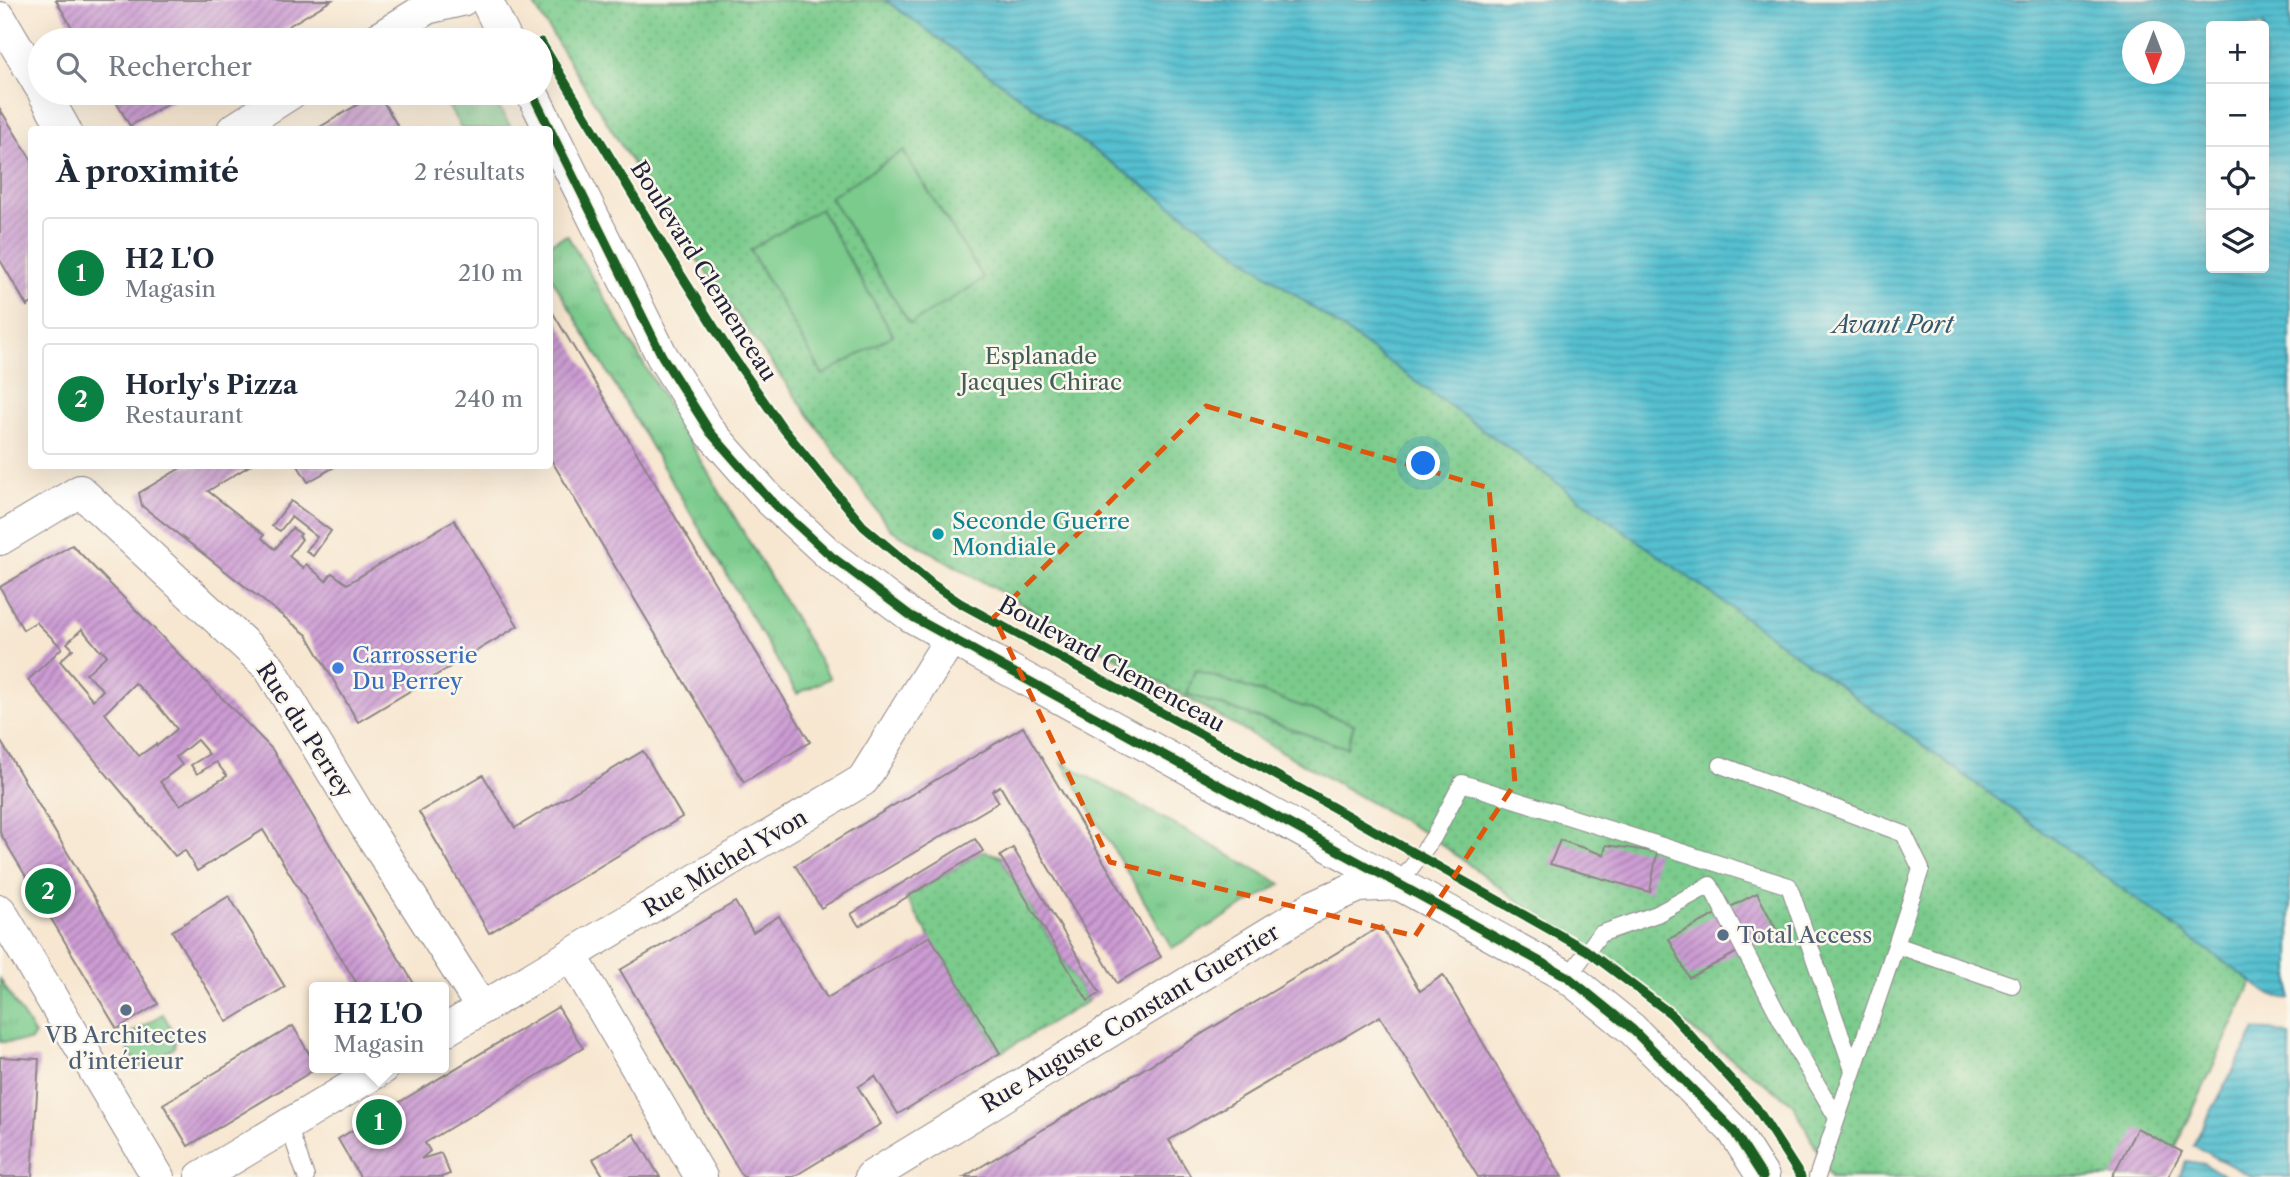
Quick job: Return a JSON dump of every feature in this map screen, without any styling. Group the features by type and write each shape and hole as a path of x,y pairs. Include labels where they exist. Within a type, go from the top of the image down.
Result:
{"street":[{"path":"395,28 426,8 462,0"},
{"path":"486,0 500,28"},
{"path":"0,18 28,66"},
{"path":"51,105 63,126"},
{"path":"239,126 273,105"},
{"path":"538,105 548,126"},
{"path":"553,135 662,356 710,432 769,499 831,556 911,616 1568,977 1632,1029 1733,1130 1763,1177"},
{"name":"Rue du Perrey","path":"0,539 80,491 269,667 482,1008"},
{"name":"Rue Michel Yvon","path":"449,1028 863,780 951,638"},
{"name":"Rue Auguste Constant Guerrier","path":"871,1177 1314,906 1359,886 1399,884"},
{"path":"0,911 158,1177"},
{"path":"571,955 701,1177"},
{"path":"201,1177 375,1073"}],"lane":[{"path":"1721,765 1904,834 1921,869 1816,1177"},
{"path":"1399,884 1433,838 1462,783 1789,886 1853,1070"},
{"path":"1568,977 1600,934 1657,914 1710,885 1798,1052 1837,1118"},
{"path":"1896,945 2012,985"},
{"path":"288,1125 306,1177"}],"highlighted area":[{"path":"1206,406 1489,488 1515,783 1415,936 1110,862 994,617"}],"green space":[{"name":"Esplanade Jacques Chirac","path":"531,0 887,0 2258,969 2162,1177 1831,1177 1793,1104 1433,838 890,529 657,203 553,35 553,28 548,28"},
{"path":"447,105 497,105 510,126 460,126"},
{"path":"903,151 984,279 910,324 830,197"},
{"path":"820,209 893,335 823,375 750,250"},
{"path":"567,235 830,678 797,694 553,280 553,242"},
{"path":"1195,670 1354,724 1347,748 1187,694"},
{"path":"1062,762 1281,884 1172,948"},
{"path":"983,851 1000,856 1088,1001 1000,1053 906,898"},
{"path":"0,979 35,1035 31,1041 0,1042"},
{"path":"163,1014 176,1037 174,1048 139,1068 122,1039"}],"water":[{"name":"Avant Port","path":"885,0 2290,0 2290,999 2270,995"},
{"path":"2255,1030 2270,1030 2290,1035 2290,1177 2252,1177 2193,1145"},
{"path":"2186,1161 2204,1164 2227,1177 2179,1177"}],"building":[{"path":"56,0 332,0 285,28 72,28"},
{"path":"118,105 166,105 130,126"},
{"path":"357,105 385,105 398,126 322,126"},
{"path":"0,109 28,154 28,305 0,260"},
{"path":"553,313 810,742 744,782 553,463"},
{"path":"179,469 244,469 208,491 264,535 262,538 275,549 292,528 301,534 299,536 302,539 289,556 303,568 306,564 326,581 332,573 347,584 454,520 518,626 358,722 307,635 142,506 139,493"},
{"path":"300,469 331,469 308,482"},
{"path":"291,501 331,531 313,556 306,551 317,537 291,517 280,531 272,526"},
{"path":"72,545 272,749 413,982 356,982 263,830 197,871 185,850 175,856 28,680 62,648 36,622 23,630 0,587","holes":["82,629 100,651 107,655 86,674 103,690 93,700 60,661 73,649 67,643","135,683 177,729 157,746 156,744 139,756 105,713","197,740 209,754 191,765 197,774 216,762 227,776 180,805 160,782 182,765 176,757"]},
{"path":"1023,727 1161,957 1117,983 1000,786 992,791 999,802 821,908 795,865"},
{"path":"0,740 158,1004 117,1029 0,833"},
{"path":"643,751 682,817 489,933 419,812 483,775 515,828"},
{"path":"975,839 983,851 859,926 851,914"},
{"path":"1560,840 1604,855 1606,845 1657,852 1650,892 1550,864"},
{"path":"1013,848 1100,993 1088,1001 1000,856"},
{"name":"Total Access","path":"1757,893 1777,931 1689,978 1669,939"},
{"path":"229,896 285,987 227,1022 172,931"},
{"path":"735,902 753,932 779,916 827,998 930,936 1000,1053 898,1114 875,1076 858,1087 881,1124 793,1177 743,1177 620,970"},
{"path":"1381,926 1420,991 1443,975 1562,1177 1478,1177 1380,1016 1169,1140 1191,1177 964,1177"},
{"path":"558,1007 583,1048 425,1143 430,1151 421,1159 441,1153 450,1174 442,1177 360,1177 338,1139"},
{"path":"293,1026 309,1053 309,1073 188,1146 163,1104"},
{"path":"0,1057 39,1059 32,1177 0,1177"},
{"path":"2137,1128 2182,1152 2168,1177 2112,1177"},
{"path":"634,1134 660,1177 604,1177 593,1159"}],"cycle path":[{"name":"Boulevard Clemenceau","path":"553,62 729,351 782,427 863,526 932,584 960,603 1265,769 1586,950 1671,1014 1756,1107 1801,1177"},
{"path":"538,105 548,126"},
{"path":"553,135 662,356 710,432 769,499 831,556 911,616 1568,977 1632,1029 1733,1130 1763,1177"}],"place":[{"name":"Seconde Guerre Mondiale","path":"938,534"},
{"name":"Carrosserie Du Perrey","path":"338,668"},
{"name":"Horly's Pizza","path":"48,891"},
{"name":"Total Access","path":"1723,935"},
{"name":"VB Architectes d’intérieur","path":"126,1010"},
{"name":"H2 L'O","path":"379,1122"}]}
